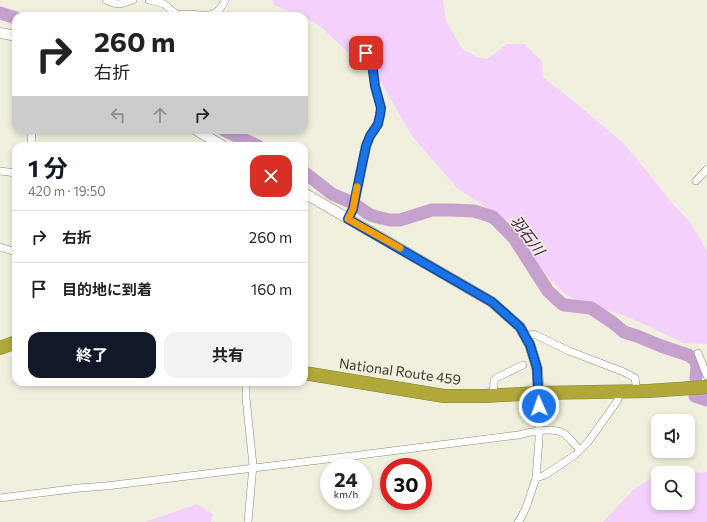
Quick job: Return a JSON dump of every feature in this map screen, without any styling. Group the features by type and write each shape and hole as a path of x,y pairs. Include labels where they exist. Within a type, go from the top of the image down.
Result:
{"highway":[{"path":"0,348 12,344"},
{"name":"National Route 459","path":"308,373 444,396 618,392 707,387"}],"street":[{"path":"106,0 114,4 133,0"},
{"path":"149,0 164,2 174,12"},
{"path":"215,12 222,6 225,0"},
{"path":"0,33 12,35"},
{"path":"348,219 353,209 366,146 370,136 378,124 381,108 375,86 372,63 366,53"},
{"path":"203,134 216,142"},
{"path":"696,181 707,169"},
{"path":"0,171 12,172"},
{"path":"308,195 492,302 520,327 530,345 537,368 539,393 539,431 536,478 521,518 518,522"},
{"path":"1,248 12,251"},
{"path":"525,337 532,334 569,351 624,372 635,378 637,391"},
{"path":"698,353 707,376"},
{"path":"493,396 494,381 496,378 523,365"},
{"path":"246,386 252,468 248,522"},
{"path":"536,478 545,475 575,456 588,442 618,400 618,392"},
{"path":"0,498 376,453 539,431 559,431 580,450"}],"shaded area":[{"path":"272,0 443,0 446,20 462,49 477,57 487,59 507,44 524,44 542,61 543,77 624,144 671,202 690,222 707,251 707,344 683,343 623,315 580,302 565,294 547,276 532,257 516,226 458,189 412,136 382,84 320,26 308,19 308,12 291,12 274,5"},
{"path":"707,472 707,522 603,522 633,490 651,478 651,510 695,510 695,473"},
{"path":"197,504 213,514 211,522 145,522"}],"waterway":[{"name":"羽石川","path":"0,13 12,17"},
{"name":"羽石川","path":"232,134 250,142"},
{"name":"羽石川","path":"308,175 332,194 353,203 370,215 381,218 400,220 432,210 474,211 493,217 514,238 548,291 562,304 591,308 624,332 688,355 695,360 697,366 696,378"},
{"name":"羽石川","path":"695,396 707,400"}],"slow traffic":[{"path":"357,187 353,209 348,219 400,248"}],"route":[{"path":"366,53 372,63 375,86 381,108 378,124 370,136 366,146 353,209 348,219 492,302 520,327 530,345 537,368 539,406"}]}
